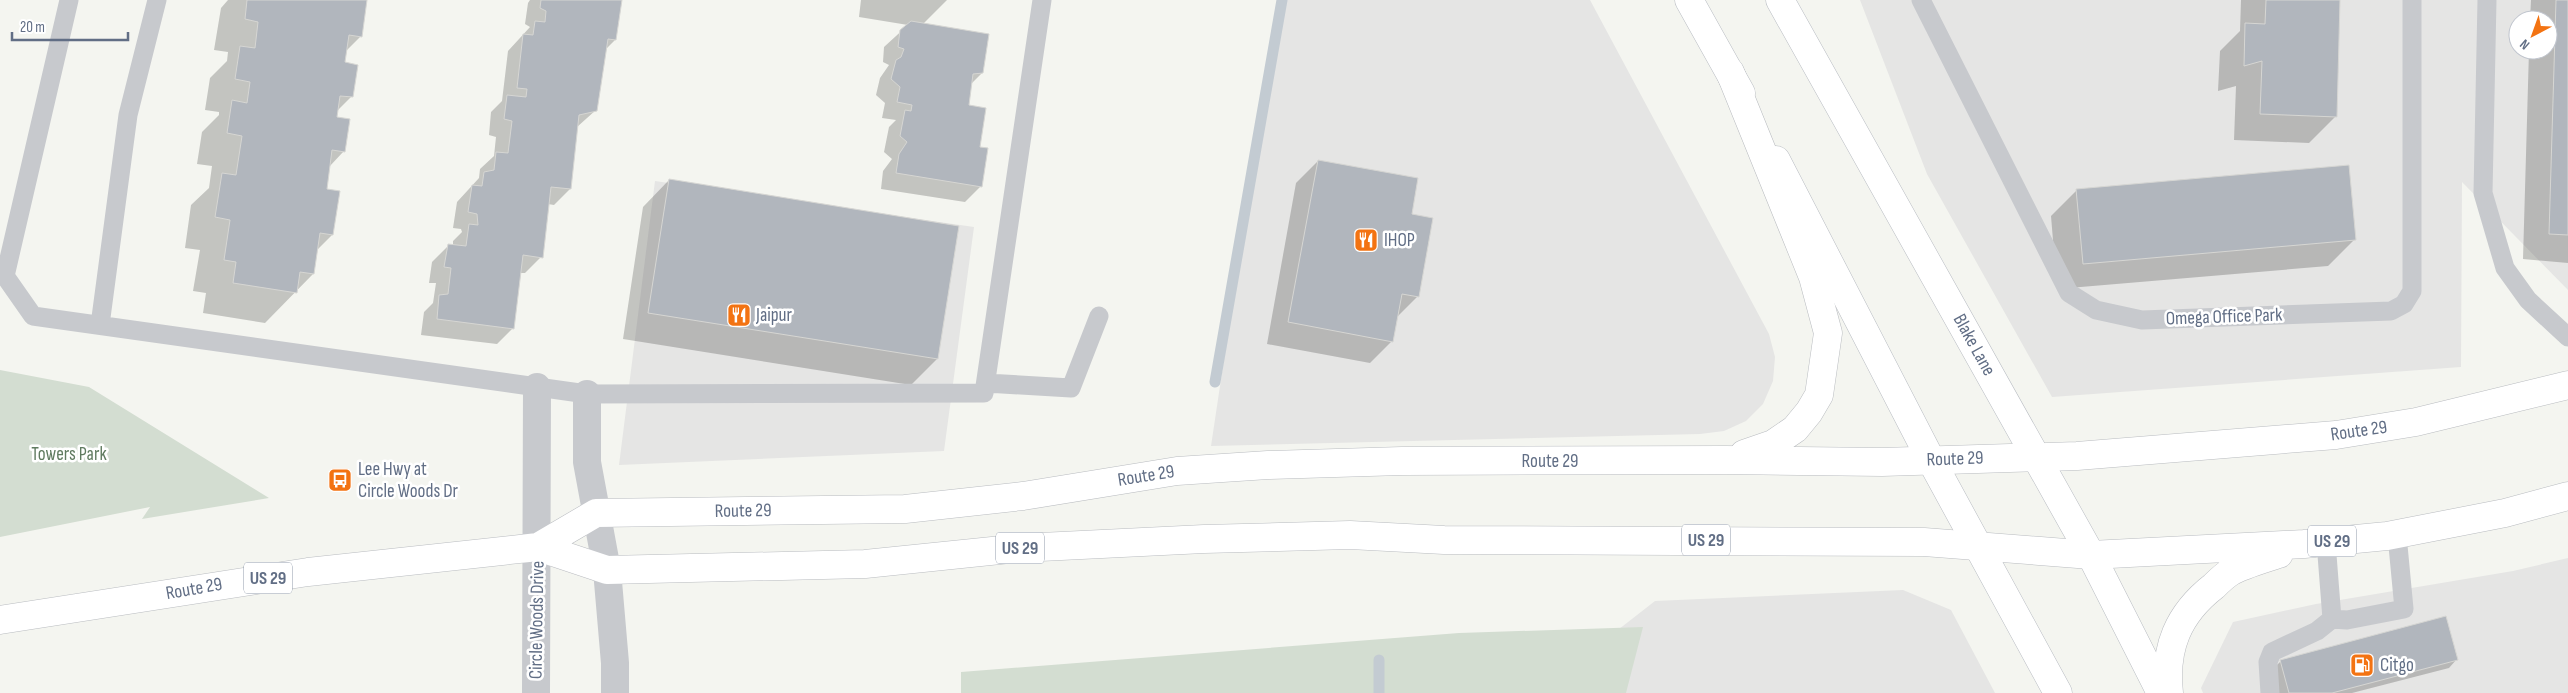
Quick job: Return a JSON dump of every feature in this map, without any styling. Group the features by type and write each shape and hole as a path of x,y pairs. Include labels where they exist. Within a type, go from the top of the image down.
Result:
{"main road":[{"path":"1689,0 1730,72 1881,360 1931,460 2058,693"},
{"name":"Blake Lane","path":"1780,0 2037,456 2091,555 2161,693"},
{"path":"1726,460 1773,444 1796,429 1819,395 1828,333 1812,278 1730,72"},
{"name":"Route 29","path":"0,620 308,572 538,547 596,513 906,509 1023,496 1178,471 1268,465 1402,461 1726,460 1882,462 2099,454 2336,435 2416,422 2568,385"},
{"name":"Route 29","path":"538,547 607,570 865,564 1030,548 1204,538 1350,535 1444,540 1830,540 1978,545 2091,555 2315,543 2397,534 2505,514 2568,496"},
{"path":"2169,693 2167,676 2172,642 2188,609 2231,572 2315,543"}],"street":[{"name":"Circle Woods Drive","path":"536,693 538,547 537,387"},
{"path":"587,394 587,462 607,570 616,693"}],"lane":[{"path":"69,0 5,276 33,316 587,394 984,393 1042,0"},
{"path":"100,325 128,115 156,0"},
{"name":"Omega Office Park","path":"1921,0 2069,293 2096,310 2142,320 2391,311 2404,304 2412,291 2412,0"},
{"path":"2487,0 2483,193 2505,268 2528,300 2568,337"},
{"path":"986,383 1071,388 1099,316"},
{"path":"2270,693 2268,662 2272,652 2317,631 2332,620 2347,620 2404,609 2397,534"},
{"path":"2315,543 2332,620"}],"shaded area":[{"path":"1278,0 1590,0 1769,334 1775,357 1773,381 1763,404 1746,421 1724,431 1700,434 1211,446"},
{"path":"1860,0 2568,0 2568,290 2462,182 2461,367 2052,397 1927,174"},
{"path":"655,181 974,227 944,451 619,465"},
{"path":"2568,558 2568,693 2203,693 2201,688 2233,622 2316,604 2513,571"},
{"path":"1903,590 1951,610 1995,693 1537,693 1655,601"}],"green space":[{"name":"Towers Park","path":"0,370 89,387 269,498 142,519 150,507 0,537"},
{"path":"1643,627 1626,693 961,693 961,672 1459,633"}],"building":[{"path":"247,0 367,0 362,37 349,35 345,62 358,65 353,97 340,96 337,117 350,119 345,152 332,150 327,189 340,191 333,235 320,233 314,274 300,272 297,293 233,283 236,262 224,260 230,220 215,217 222,173 236,175 242,136 227,133 232,100 247,103 250,82 235,79 240,46 255,48 258,22 245,19"},
{"path":"541,0 622,0 616,40 608,39 597,111 579,115 571,189 551,187 543,258 523,255 514,329 437,319 439,295 448,294 451,268 444,267 448,244 466,246 469,224 478,225 477,214 468,212 472,185 482,186 484,172 494,170 496,152 508,153 512,121 504,119 507,95 526,97 527,89 517,88 523,34 533,35 535,21 545,22 546,11 540,8"},
{"path":"2266,0 2340,0 2337,117 2260,114 2262,61 2244,66 2245,23 2265,24"},
{"path":"2556,0 2568,0 2568,235 2549,234 2554,60 2558,60 2558,10 2556,10"},
{"path":"911,21 989,34 983,73 973,74 969,105 986,108 980,147 988,148 982,187 896,173 899,154 907,142 900,136 905,110 911,111 912,105 897,102 900,87 891,79 896,60 901,57 904,49 898,47 900,30"},
{"name":"IHOP","path":"1318,160 1418,178 1412,214 1433,218 1419,297 1402,294 1393,342 1288,322"},
{"path":"2349,165 2356,240 2083,264 2076,189"},
{"path":"669,179 959,226 938,359 648,313"},
{"path":"2446,616 2458,660 2332,693 2289,693 2280,660"}],"waterway":[{"path":"1215,382 1282,0"},
{"path":"1379,660 1379,693"}],"place":[{"name":"IHOP","path":"1366,240"},
{"name":"Jaipur","path":"739,315"},
{"name":"Lee Hwy at Circle Woods Dr","path":"340,480"},
{"name":"Citgo","path":"2362,665"}]}
